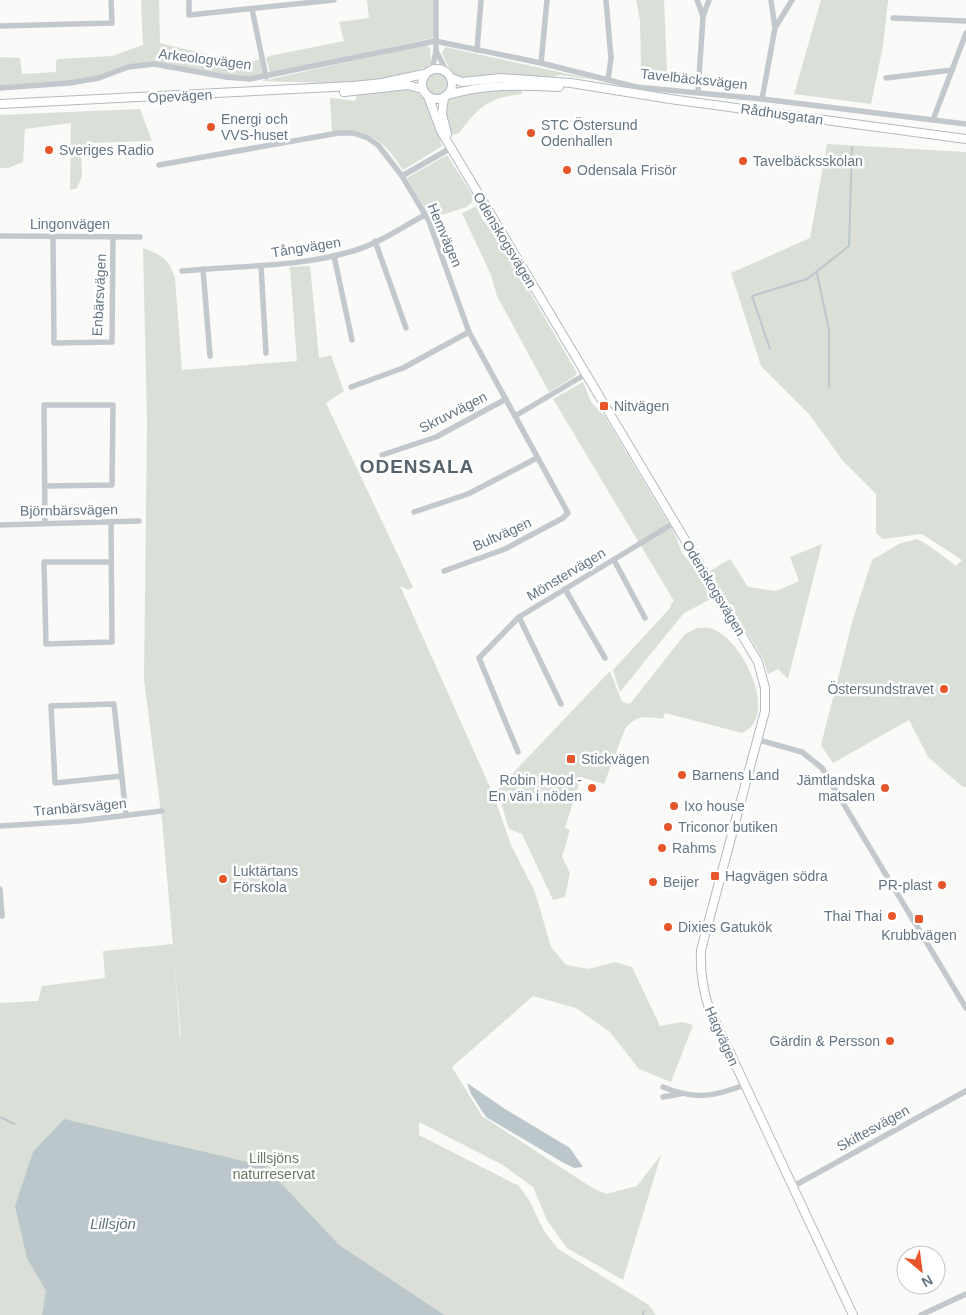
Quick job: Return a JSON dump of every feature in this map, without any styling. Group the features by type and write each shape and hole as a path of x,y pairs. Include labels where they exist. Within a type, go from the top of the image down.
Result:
{"street":[{"path":"0,26 112,23 111,0"},
{"path":"189,0 189,15 334,0"},
{"path":"436,0 436,51 432,69 424,74 421,82 422,89 428,96 436,99 446,96 452,88 449,75 436,51"},
{"path":"477,50 480,0"},
{"path":"541,63 547,0"},
{"path":"606,0 611,58 608,80"},
{"path":"697,0 703,16"},
{"path":"698,92 703,16 709,0"},
{"path":"762,99 775,28 771,0"},
{"path":"775,28 792,0"},
{"path":"252,9 266,77"},
{"path":"893,18 966,21"},
{"path":"933,120 966,33"},
{"name":"Tavelbäcksvägen","path":"435,41 541,63 608,80 666,91 698,92 762,99 966,124"},
{"name":"Arkeologvägen","path":"0,88 69,83 99,78 128,67 154,64 226,77 250,79 435,41"},
{"path":"432,69 449,75"},
{"path":"886,78 952,70"},
{"name":"Opevägen","path":"0,102 287,91 382,83 424,74"},
{"name":"Rådhusgatan","path":"449,75 462,82 502,78 539,80 966,139"},
{"name":"Opevägen","path":"287,91 354,92 408,85 422,89"},
{"name":"Rådhusgatan","path":"446,96 488,86 507,85 599,88"},
{"name":"Odenskogsvägen","path":"428,96 441,132 758,662 765,688 766,702 759,740"},
{"name":"Odenskogsvägen","path":"446,96 442,114 450,146"},
{"name":"Hemvägen","path":"158,165 346,133 368,138 378,145 402,176 425,215 469,332 568,513"},
{"path":"402,176 450,146"},
{"name":"Tångvägen","path":"182,271 299,263 334,256 354,251 425,215"},
{"name":"Lingonvägen","path":"0,236 140,237"},
{"name":"Enbärsvägen","path":"53,237 54,343 112,342 113,237"},
{"path":"375,241 406,328"},
{"path":"334,256 352,340"},
{"path":"261,266 266,353"},
{"path":"203,269 210,356"},
{"path":"351,387 403,368 469,332"},
{"path":"515,416 586,374"},
{"name":"Skruvvägen","path":"382,455 436,437 506,399"},
{"path":"45,486 112,485 113,405 44,405 45,523"},
{"path":"414,512 468,494 537,458"},
{"name":"Bultvägen","path":"444,571 505,549 563,518 568,513"},
{"name":"Björnbärsvägen","path":"0,525 111,523 139,520"},
{"path":"111,523 112,642 46,644 44,562 111,562"},
{"name":"Mönstervägen","path":"518,752 479,658 520,617 674,523"},
{"path":"614,560 645,618"},
{"path":"565,590 605,658"},
{"path":"520,617 561,704"},
{"path":"122,776 55,783 51,706 114,704 122,776 126,815"},
{"path":"759,740 802,752 822,768 966,1008"},
{"name":"Hagvägen","path":"759,740 701,950 700,971 702,987 708,1008 853,1315"},
{"name":"Tranbärsvägen","path":"0,826 162,811"},
{"path":"0,889 2,916"},
{"path":"663,1087 680,1094 694,1096 718,1095 744,1085"},
{"name":"Skiftesvägen","path":"792,1187 966,1091"},
{"path":"663,1098 680,1094"},
{"path":"921,1315 966,1294"}],"green space":[{"path":"141,0 159,0 160,43 218,57 221,64 243,65 260,59 262,75 250,79 163,64 128,67 99,78 0,88 0,57 20,58 22,74 56,72 56,61 58,59 112,56 143,45"},
{"path":"367,0 434,0 433,38 270,73 266,58 269,56 344,41 339,22 369,18"},
{"path":"636,0 664,0 667,74 641,71 640,20"},
{"path":"821,0 888,0 883,46 871,104 794,94"},
{"path":"426,45 430,48 431,63 427,67 392,78 358,84 261,81"},
{"path":"445,47 596,80 559,75 551,78 504,75 463,79 455,75 448,65 442,53"},
{"path":"437,73 445,76 448,84 445,92 437,95 429,92 426,84 429,76"},
{"path":"521,87 522,94 492,101 478,110 459,133 454,135 450,133 445,113 445,107 449,101 457,96 478,90"},
{"path":"407,89 415,91 427,103 442,146 403,170 389,151 374,138 356,132 332,132 330,98 355,101 357,94"},
{"path":"140,109 152,141 88,143 81,148 82,176 77,188 70,190 71,123 25,129 23,162 8,168 0,168 0,115"},
{"path":"827,144 966,152 966,787 963,787 928,757 909,720 833,763 821,745 853,619 872,560 901,543 917,539 956,566 962,560 922,534 883,539 876,533 876,494 843,461 809,414 761,366 731,273 810,238"},
{"path":"447,155 475,199 467,207 431,218 407,178"},
{"path":"477,206 482,219 500,241 577,373 549,392 497,296 491,275 462,213"},
{"name":"Lillsjöns naturreservat","path":"143,248 164,258 175,278 182,370 297,361 290,267 310,266 319,358 331,355 344,391 326,403 413,587 409,590 400,586 494,796 511,845 535,892 551,947 566,965 589,969 615,962 632,967 660,1026 681,1022 693,1025 671,1082 639,1069 610,1032 576,1008 533,996 452,1067 482,1116 591,1187 606,1194 637,1186 661,1155 623,1280 567,1248 547,1220 533,1187 503,1165 419,1122 419,1135 519,1186 530,1202 544,1231 558,1249 649,1305 656,1315 0,1315 0,1003 38,1001 42,986 105,978 103,951 173,944 162,820 144,680 147,422","holes":["174,956 181,1037 180,1037"]},
{"path":"583,382 591,402 605,417 675,534 682,553 696,569 711,595 711,599 684,613 620,692 613,670 671,607 670,605 674,601 553,399"},
{"path":"822,544 788,679 778,669 768,674 763,659 710,571 730,559 748,587 776,591 799,581 790,557"},
{"path":"697,628 708,628 721,634 733,645 744,660 757,694 758,711 753,724 742,733 665,713 663,719 641,718 629,724 625,729 604,784 581,777 565,828 570,830 562,857 570,873 565,897 553,900 522,834 509,829 497,790 610,671 622,702 630,704 685,634"}],"water":[{"path":"467,1083 505,1109 570,1148 583,1167 574,1168 562,1162 486,1117 471,1094"},
{"name":"Lillsjön","path":"64,1119 265,1166 339,1245 444,1315 42,1315 46,1291 27,1258 15,1206 33,1152"}],"waterway":[{"path":"770,349 752,296 807,279 849,246 852,147"},
{"path":"817,273 829,330 829,387"},
{"path":"0,1117 14,1124"},
{"path":"643,1315 644,1311"}],"place":[{"name":"Energi och VVS-huset","path":"211,127"},
{"name":"STC Östersund Odenhallen","path":"531,133"},
{"name":"Sveriges Radio","path":"49,150"},
{"name":"Tavelbäcksskolan","path":"743,161"},
{"name":"Odensala Frisör","path":"567,170"},
{"name":"Nitvägen","path":"604,406"},
{"name":"Östersundstravet","path":"944,689"},
{"name":"Stickvägen","path":"571,759"},
{"name":"Barnens Land","path":"682,775"},
{"name":"Robin Hood - En vän i nöden","path":"592,788"},
{"name":"Jämtlandska matsalen","path":"885,788"},
{"name":"Ixo house","path":"674,806"},
{"name":"Triconor butiken","path":"668,827"},
{"name":"Rahms","path":"662,848"},
{"name":"Hagvägen södra","path":"715,876"},
{"name":"Luktärtans Förskola","path":"223,879"},
{"name":"Beijer","path":"653,882"},
{"name":"PR-plast","path":"942,885"},
{"name":"Thai Thai","path":"892,916"},
{"name":"Krubbvägen","path":"919,919"},
{"name":"Dixies Gatukök","path":"668,927"},
{"name":"Gärdin & Persson","path":"890,1041"}],"district":[{"name":"ODENSALA","path":"417,466"}]}
